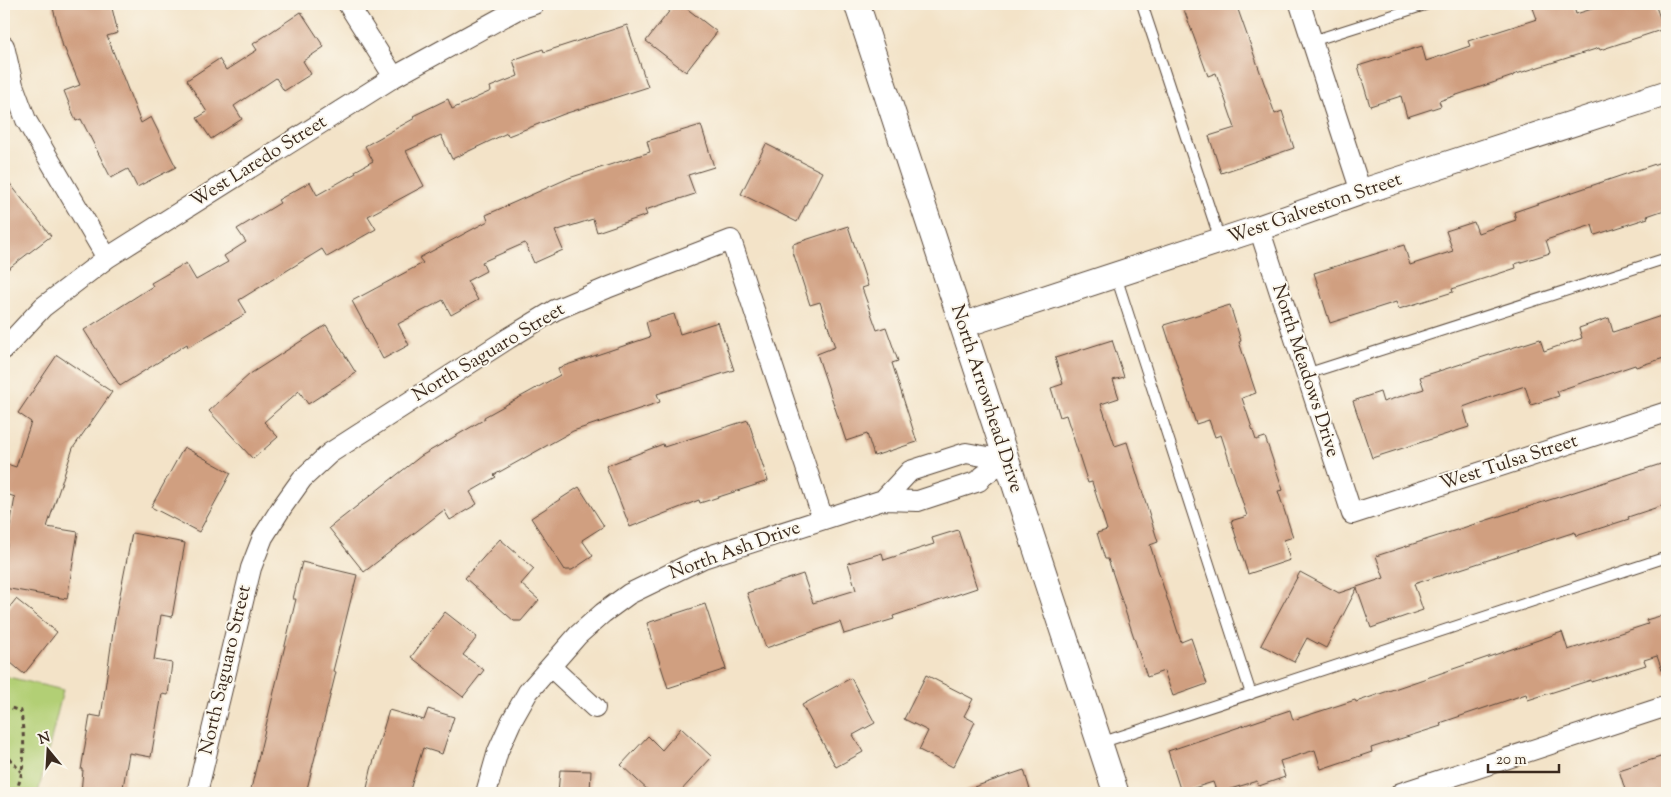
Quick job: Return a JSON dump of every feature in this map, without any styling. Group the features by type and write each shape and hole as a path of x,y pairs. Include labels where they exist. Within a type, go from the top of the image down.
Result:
{"street":[{"path":"348,4 394,76"},
{"name":"West Laredo Street","path":"4,349 43,307 107,258 394,76 516,10 534,4"},
{"name":"North Arrowhead Drive","path":"857,4 1116,793"},
{"path":"1300,4 1361,192"},
{"path":"4,46 13,85 26,120 107,258"},
{"name":"West Galveston Street","path":"962,325 1220,241 1361,192 1667,93"},
{"name":"North Meadows Drive","path":"1259,228 1352,514"},
{"name":"North Saguaro Street","path":"197,793 251,568 263,537 302,479 330,452 555,310 731,240 823,519"},
{"name":"West Tulsa Street","path":"1352,514 1667,412"},
{"name":"North Ash Drive","path":"883,500 910,472 919,468 966,453 1006,460"},
{"name":"North Ash Drive","path":"486,793 498,752 511,722 528,692 578,635 629,594 704,558 823,519 883,500 918,501 979,482 983,476 1006,460"},
{"path":"550,667 595,708"},
{"path":"1401,793 1667,706"}],"lane":[{"path":"1142,4 1220,241"},
{"path":"1312,41 1428,4"},
{"path":"1306,374 1667,258"},
{"path":"1116,275 1251,694"},
{"path":"1099,744 1667,557"}],"path":[{"path":"4,706 20,711 25,742 21,772 15,793"},
{"path":"4,752 21,772"}],"green space":[{"path":"4,676 63,690 38,793 4,793"}],"building":[{"path":"52,4 111,4 118,33 107,36 141,123 151,117 176,167 137,187 128,169 111,178 81,119 76,121 64,91 80,85 63,47"},
{"path":"675,4 681,4 717,32 686,72 646,41"},
{"path":"1182,4 1236,4 1275,114 1282,111 1294,148 1221,173 1209,136 1235,128 1216,73 1208,76"},
{"path":"1547,4 1573,4 1576,14 1608,4 1655,4 1664,29 1513,75 1439,101 1441,106 1407,117 1401,96 1370,106 1358,66 1422,46 1426,61 1470,46 1468,41 1537,19 1533,8"},
{"path":"301,12 324,47 303,61 311,74 284,91 276,78 234,106 242,119 211,139 197,118 207,112 187,80 219,59 226,70 257,50 253,44"},
{"path":"627,25 648,87 564,114 508,136 507,133 452,159 441,135 406,151 424,186 368,216 376,229 327,257 322,249 239,300 247,313 188,347 187,344 120,386 84,330 153,286 151,283 186,263 196,280 228,262 224,256 246,242 237,229 280,203 278,200 310,182 317,195 356,173 355,171 373,161 365,146 415,118 413,116 448,99 452,109 491,91 490,87 518,76 513,60 543,49 544,52"},
{"path":"701,125 714,167 688,175 695,194 645,210 647,215 597,232 593,219 555,231 563,250 534,263 525,243 482,262 486,271 467,281 478,300 451,315 443,300 398,324 409,345 383,359 352,301 423,263 419,258 488,221 486,215 569,178 650,152 647,141"},
{"path":"766,144 822,172 797,222 741,194"},
{"path":"1667,160 1667,209 1647,216 1648,218 1595,235 1592,225 1546,240 1550,253 1515,264 1516,268 1452,289 1453,292 1399,309 1396,302 1330,323 1314,273 1404,245 1410,265 1453,251 1446,231 1474,222 1478,233 1516,220 1514,212"},
{"path":"4,176 51,236 4,272"},
{"path":"848,226 868,286 862,288 877,330 886,327 898,361 892,363 917,442 874,456 867,434 846,441 817,354 835,347 820,302 810,305 793,252 793,244"},
{"path":"1230,305 1241,341 1239,342 1256,393 1242,398 1256,440 1265,437 1283,490 1278,491 1293,537 1284,540 1290,560 1248,574 1231,521 1247,516 1221,435 1215,437 1209,420 1196,424 1164,325"},
{"path":"674,314 680,334 718,322 734,370 657,394 660,402 573,431 494,475 496,477 470,492 477,504 450,520 444,510 364,572 329,528 421,456 485,419 484,417 560,375 558,368 650,337 646,322"},
{"path":"1667,314 1667,357 1636,367 1635,365 1557,391 1559,396 1531,405 1525,386 1488,398 1463,407 1469,427 1372,458 1353,401 1380,392 1383,402 1424,389 1420,377 1540,339 1544,351 1582,338 1579,328 1609,318 1613,332"},
{"path":"326,325 356,373 308,404 299,391 264,422 278,437 253,459 209,411 250,374"},
{"path":"1112,340 1124,377 1113,380 1119,398 1101,404 1115,446 1127,442 1158,542 1150,545 1181,642 1191,638 1207,684 1173,696 1164,671 1147,677 1108,559 1105,559 1097,533 1107,530 1092,482 1088,483 1066,415 1060,417 1051,388 1063,384 1055,358"},
{"path":"57,355 112,392 73,448 47,527 78,532 67,599 4,588 4,562 15,497 4,493 4,463 16,467 31,422 18,413"},
{"path":"748,420 768,481 700,503 699,500 630,527 606,466 663,444 664,447"},
{"path":"184,447 231,473 199,532 151,507"},
{"path":"1667,462 1667,504 1628,517 1629,519 1576,536 1575,532 1414,584 1423,610 1371,628 1357,588 1326,648 1307,638 1294,662 1261,645 1300,572 1339,593 1384,578 1376,556"},
{"path":"579,487 604,526 582,540 593,556 572,570 565,570 531,518"},
{"path":"958,530 977,588 893,616 894,619 844,634 840,622 766,648 747,593 803,574 813,603 856,590 848,563 882,553 884,560 934,544 932,538"},
{"path":"132,533 185,543 172,617 161,615 154,660 172,663 168,695 162,694 151,757 129,753 122,793 81,793 83,770 81,770 90,715 101,717 114,625"},
{"path":"500,539 534,569 521,584 539,600 521,621 514,621 465,578"},
{"path":"302,562 357,575 333,671 336,672 306,793 250,793 296,599 293,599"},
{"path":"16,599 57,632 24,674 4,657 4,614"},
{"path":"705,604 726,669 668,688 647,623"},
{"path":"445,612 477,637 463,655 484,670 463,697 411,657"},
{"path":"1667,614 1667,673 1663,673 1657,656 1644,660 1646,665 1591,682 1591,680 1528,700 1526,694 1440,723 1441,726 1371,748 1372,752 1321,769 1315,750 1280,761 1285,777 1259,786 1257,781 1217,793 1213,782 1181,792 1168,751 1290,710 1293,720 1355,700 1356,702 1562,632 1568,650 1648,624 1646,620"},
{"path":"926,675 973,699 964,716 975,722 953,767 919,750 928,731 904,719"},
{"path":"851,678 875,723 853,735 863,752 836,767 802,705"},
{"path":"428,709 454,717 442,754 423,748 409,793 366,793 389,710 424,720"},
{"path":"681,728 712,757 679,793 651,793 621,765 648,736 662,750"},
{"path":"1667,755 1667,793 1626,793 1619,770"},
{"path":"560,770 591,771 590,793 558,793"},
{"path":"1024,770 1031,793 966,793 965,790"}]}
